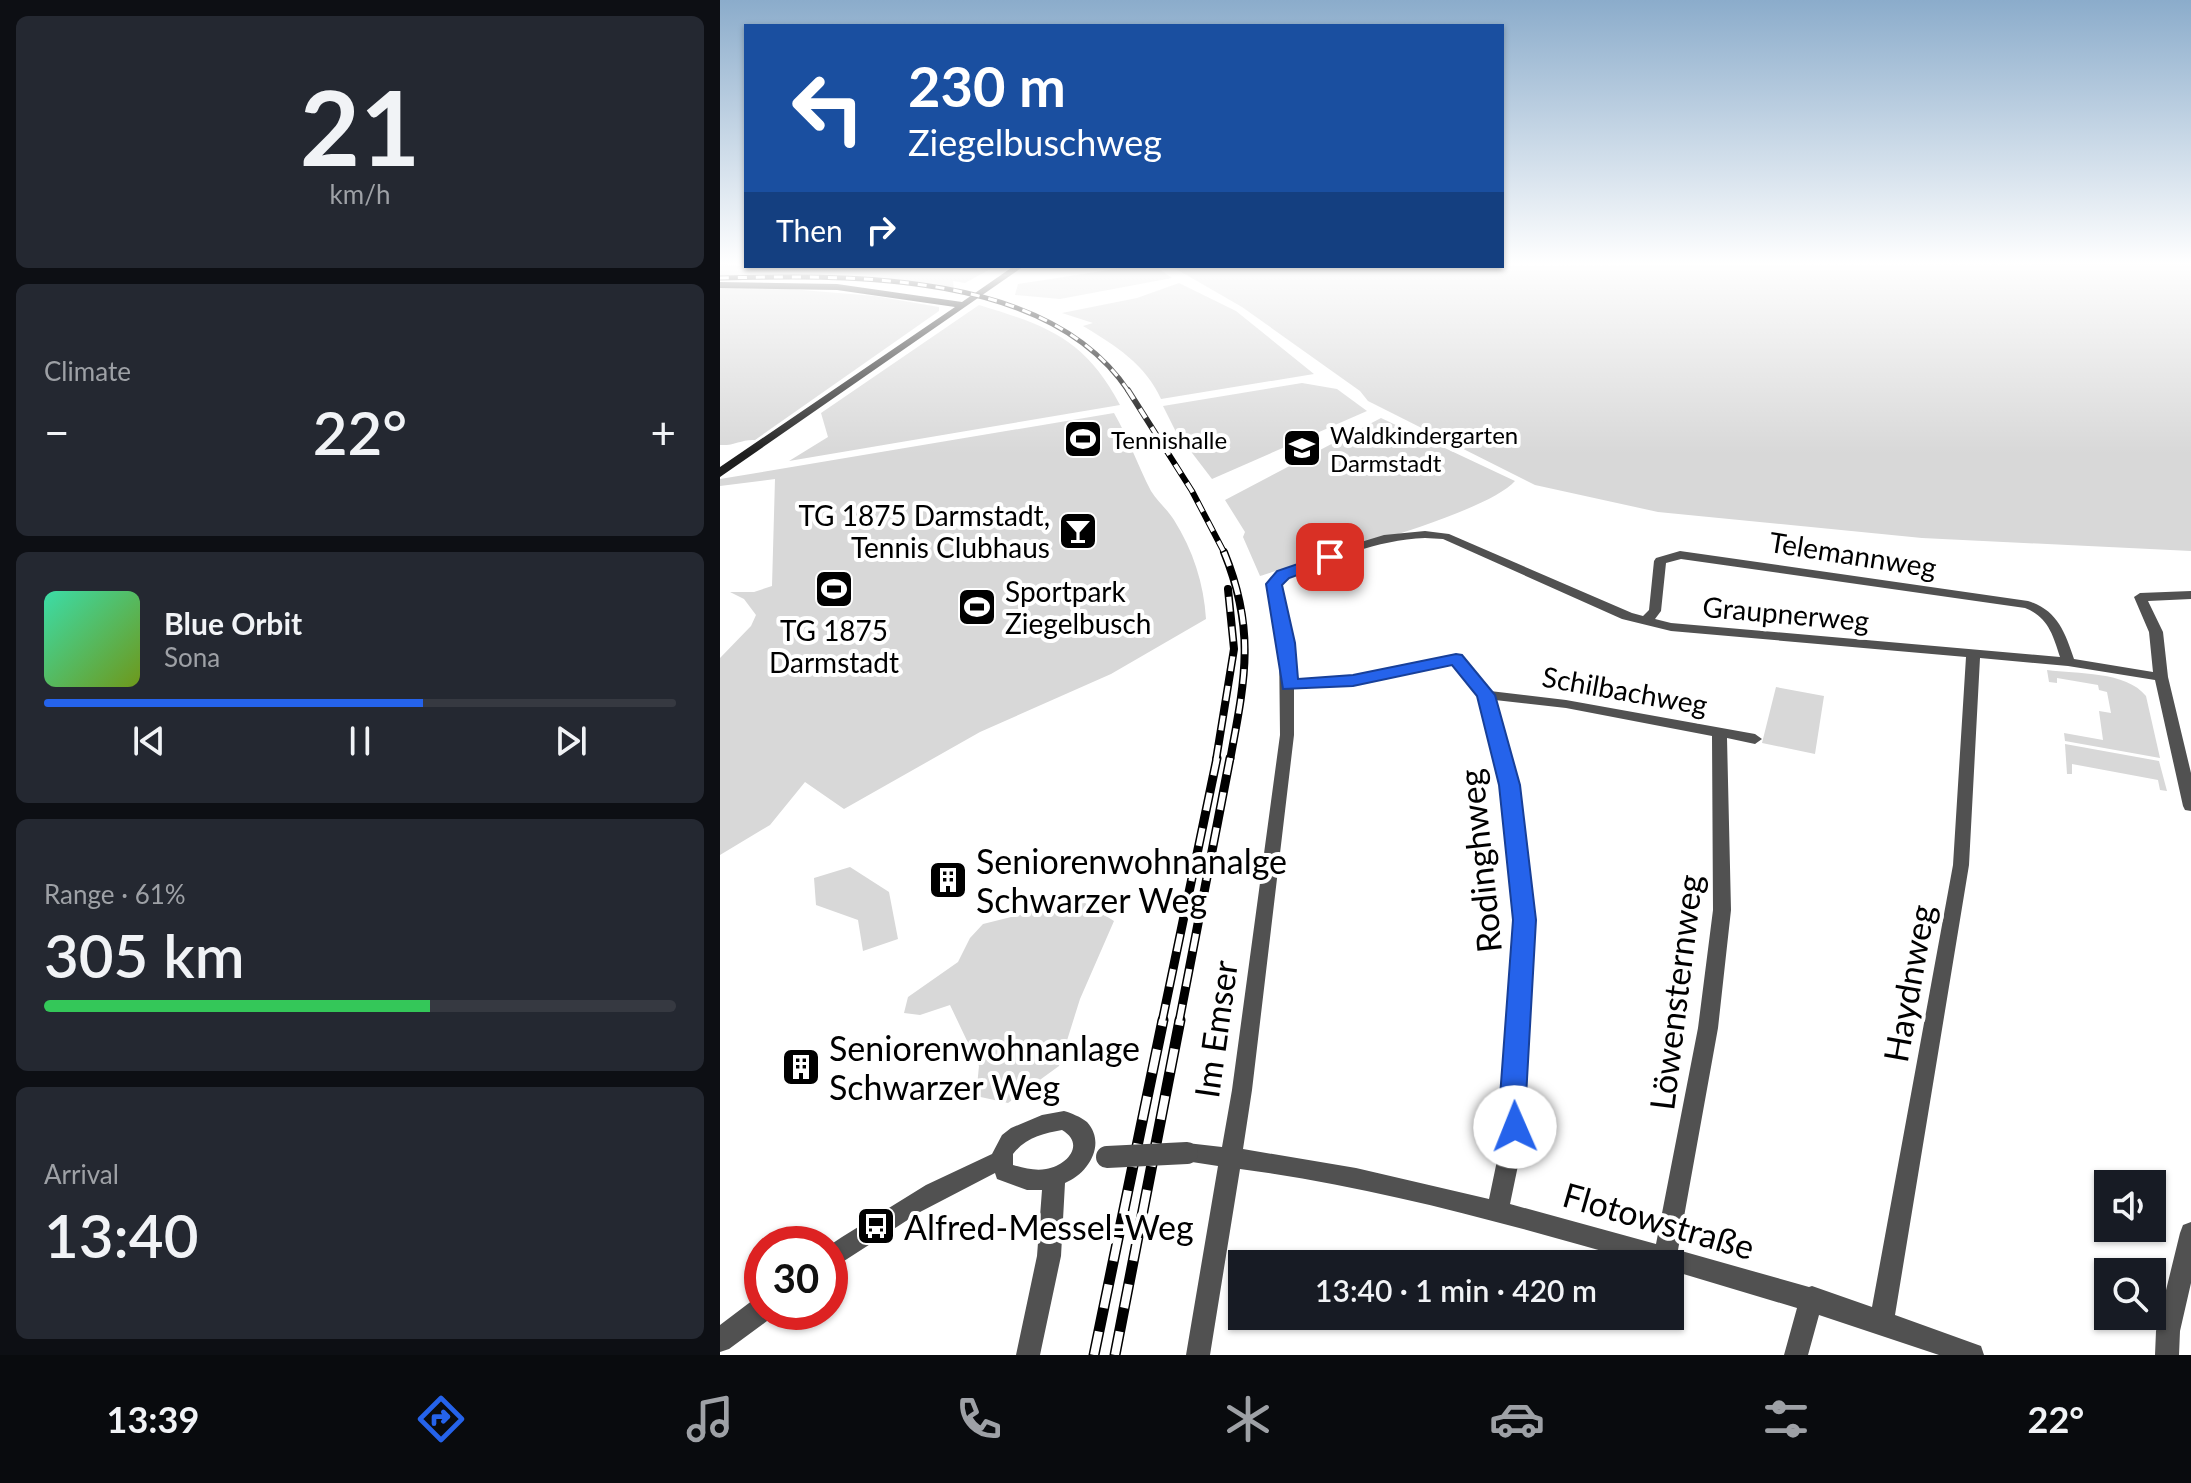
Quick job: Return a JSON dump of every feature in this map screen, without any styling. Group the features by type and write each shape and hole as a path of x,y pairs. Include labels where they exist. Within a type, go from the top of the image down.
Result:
{"main road":[{"path":"720,473 929,327"},
{"path":"720,465 784,426"}],"street":[{"name":"Graupnerweg","path":"1423,531 1445,536 1646,621 1671,627 2068,662 2161,677"},
{"name":"Im Emser","path":"1198,1355 1242,1090 1278,805 1289,685 1286,643 1274,584 1283,574 1400,535 1423,531"},
{"name":"Telemannweg","path":"1646,621 1655,611 1660,561 1680,555 2028,605 2049,615 2068,662"},
{"path":"2191,595 2140,597 2156,632 2161,677 2191,806"},
{"name":"Haydnweg","path":"1882,1320 1961,865 1973,654"},
{"name":"Rodinghweg","path":"1289,685 1353,680 1456,659 1486,695 1509,785 1524,920 1513,1097 1515,1127 1498,1210"},
{"name":"Schilbachweg","path":"1486,695 1566,704 1755,739"},
{"name":"Löwensternweg","path":"1666,1250 1706,1042 1722,910 1719,732"},
{"path":"1064,1120 1081,1130 1085,1140 1084,1154 1071,1169 1054,1180 1015,1178 1005,1172 1001,1160 1006,1144 1014,1137 1047,1122 1064,1120"},
{"name":"Flotowstraße","path":"1084,1154 1107,1157 1187,1153 1230,1157 1498,1210 1640,1250"},
{"path":"848,1246 957,1178 1001,1160"},
{"path":"1028,1355 1049,1256 1054,1180"},
{"path":"2167,1355 2168,1331 2191,1233"},
{"name":"Flotowstraße","path":"1684,1262 1882,1320 1972,1355"},
{"path":"1796,1355 1812,1298"},
{"path":"720,1340 744,1322"}],"shaded area":[{"path":"720,327 916,327 755,440 720,445"},
{"path":"946,327 1045,328 1093,364 1120,405 789,461 828,437 821,413"},
{"path":"1085,327 1256,327 1314,374 1161,399 1147,376 1118,348"},
{"path":"1270,327 2191,327 2191,551 1922,538 1658,512 1535,485 1368,401 1360,391"},
{"path":"1302,383 1337,389 1367,411 1212,479 1176,432 1163,406"},
{"name":"Sportpark Ziegelbusch","path":"1114,413 1151,491 1174,520 1187,543 1200,580 1206,619 1111,674 980,732 844,809 805,782 770,825 720,855 720,658 751,626 756,615 744,599 730,592 754,592 772,586 775,479 720,486 720,479"},
{"path":"1381,418 1515,481 1498,494 1435,522 1260,576 1243,537 1245,532 1225,500"},
{"path":"2047,670 2100,675 2137,688 2146,696 2160,758 2065,741 2064,733 2103,740 2099,711 2111,713 2107,692 2099,690 2098,685 2057,678 2057,683 2049,682"},
{"path":"1776,687 1824,696 1815,754 1762,743"},
{"path":"2065,744 2159,761 2167,791 2160,790 2158,780 2072,764 2072,774 2067,774"},
{"path":"850,867 889,892 898,939 863,951 858,920 816,905 814,878"},
{"path":"1085,903 1114,921 1080,999 1059,1066 1008,1103 976,1096 979,1066 950,1005 920,1015 904,1013 908,997 958,962 970,938 983,924 1051,907"}],"railway":[{"path":"1057,327 1094,352 1129,392"},
{"path":"1128,390 1192,491 1224,552"},
{"path":"1224,552 1241,606 1245,655 1230,760"},
{"path":"1216,760 1234,649 1228,589"},
{"path":"1162,1022 1217,758"},
{"path":"1179,1022 1230,758"},
{"path":"1094,1355 1163,1020"},
{"path":"1115,1355 1180,1020"}],"place":[{"name":"Tennishalle","path":"1083,439"},
{"name":"Waldkindergarten Darmstadt","path":"1302,448"},
{"name":"TG 1875 Darmstadt, Tennis Clubhaus","path":"1078,531"},
{"name":"TG 1875 Darmstadt","path":"834,589"},
{"name":"Sportpark Ziegelbusch","path":"977,607"},
{"name":"Seniorenwohnanalge Schwarzer Weg","path":"948,880"},
{"name":"Seniorenwohnanlage Schwarzer Weg","path":"801,1067"},
{"name":"Alfred-Messel-Weg","path":"876,1226"}],"route":[{"path":"1330,557 1283,574 1274,584 1286,643 1289,685 1353,680 1456,659 1486,695 1509,785 1524,920 1513,1097 1515,1127"}]}
